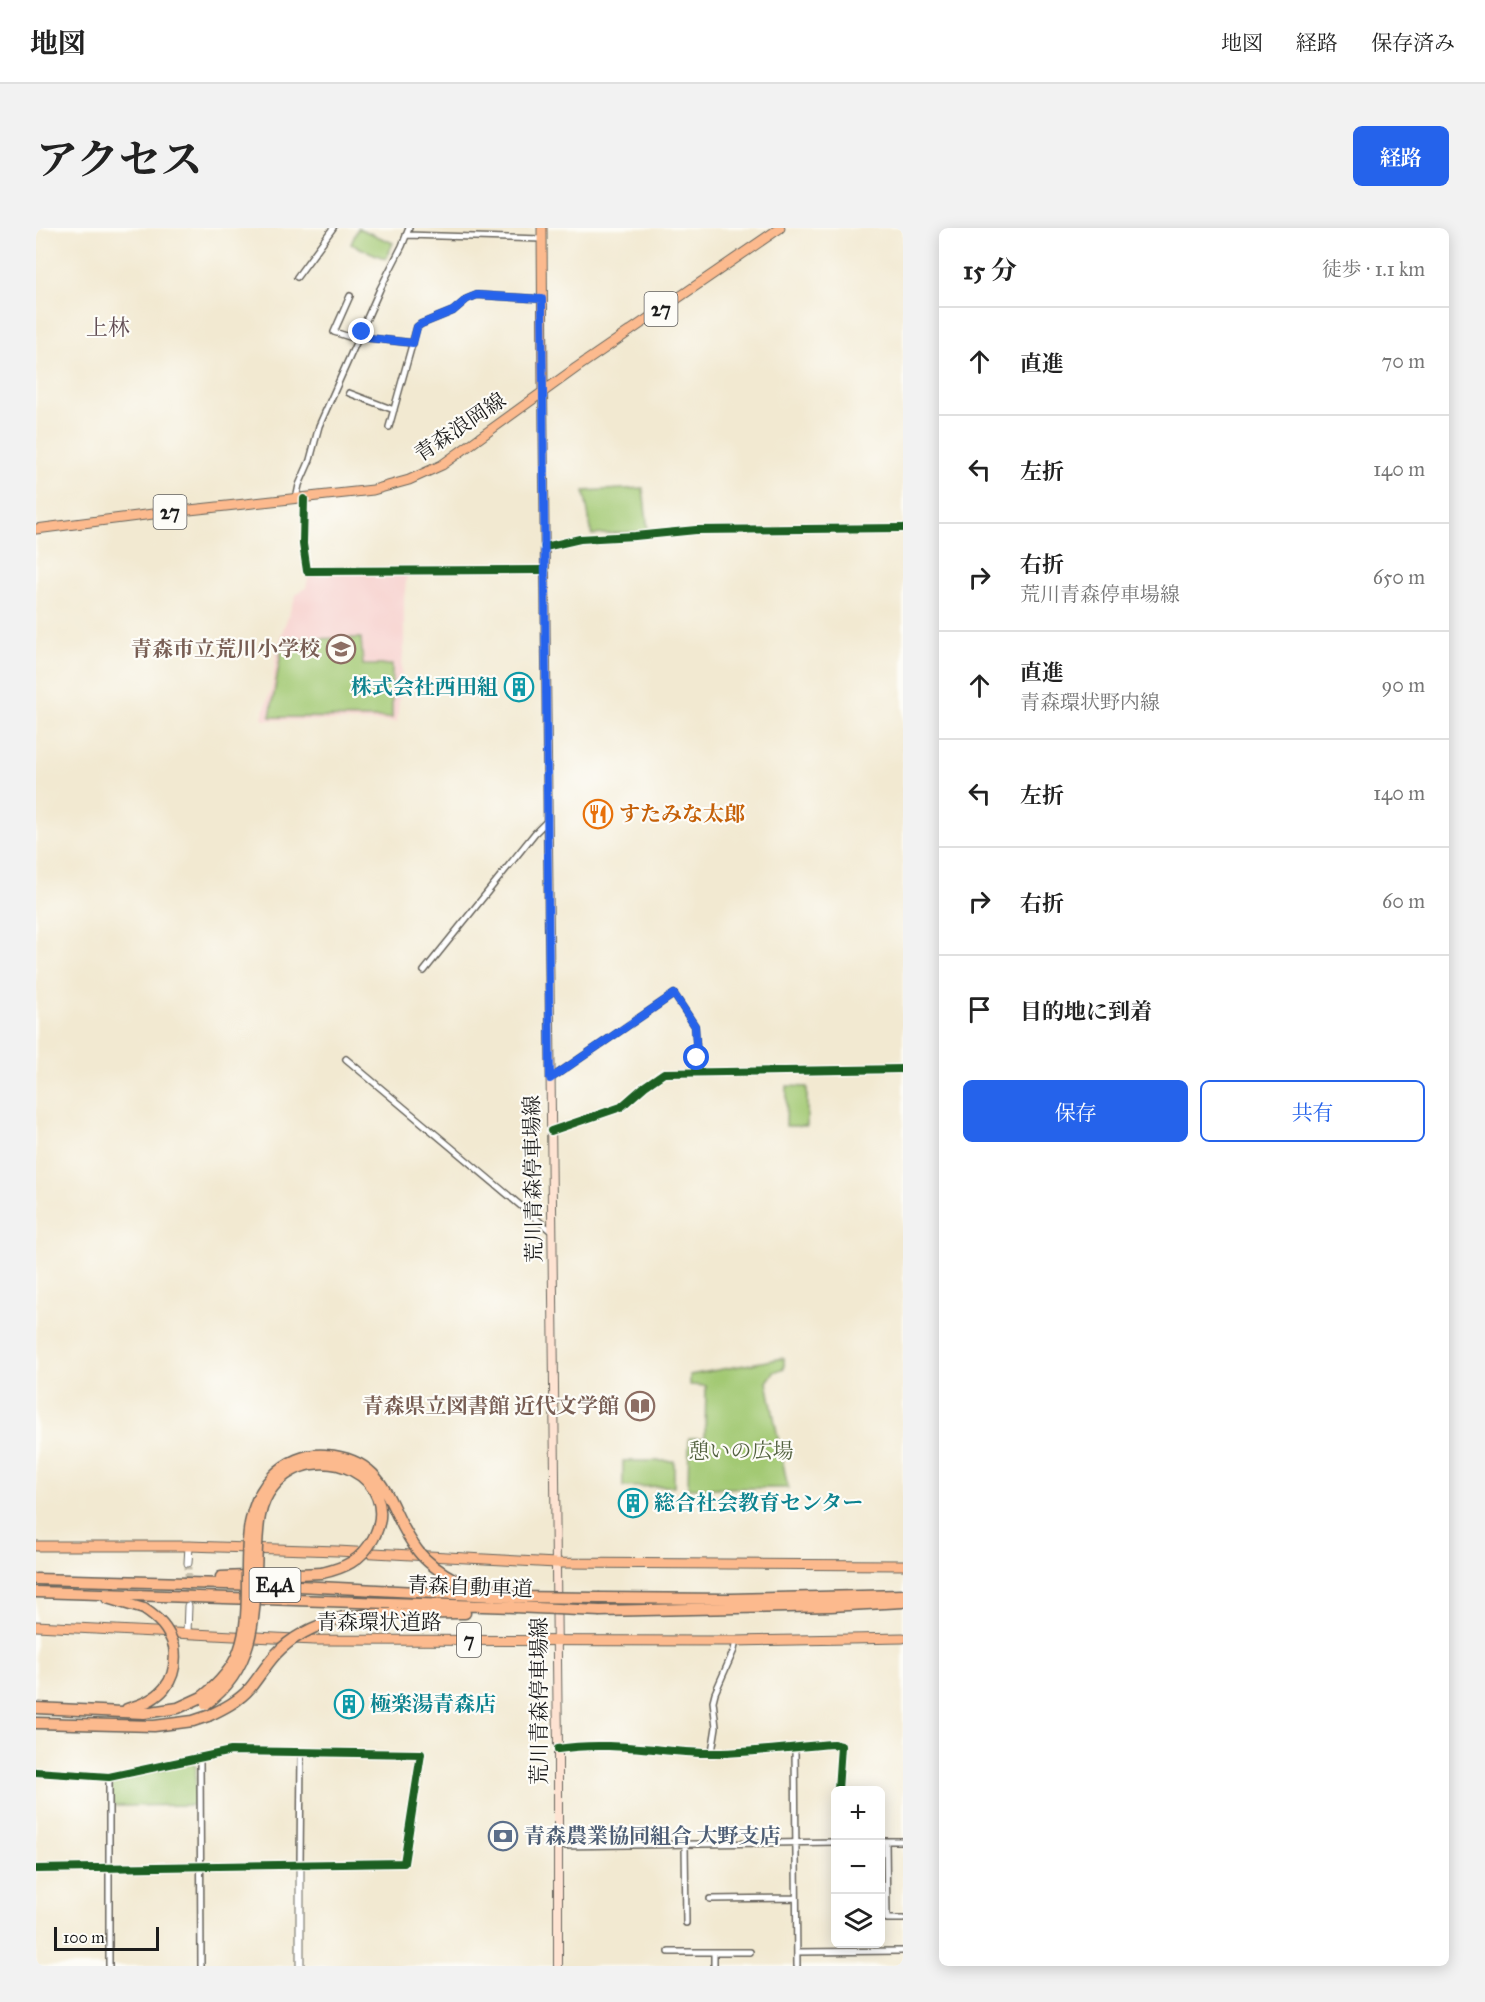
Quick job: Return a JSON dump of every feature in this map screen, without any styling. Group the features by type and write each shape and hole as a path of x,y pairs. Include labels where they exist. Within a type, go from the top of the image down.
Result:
{"highway":[{"path":"36,1708 144,1713 164,1711 204,1701 229,1670 238,1652 247,1608 249,1534 259,1494 278,1471 307,1456 321,1454 351,1459 364,1467 384,1488 410,1539 434,1568 457,1581 486,1589 514,1602"},
{"path":"92,1580 322,1573 338,1569 361,1557 377,1532 378,1503 366,1480 355,1471 329,1462 300,1467 288,1473 269,1492 258,1520 254,1610 246,1654 236,1676 223,1690 177,1716 159,1720 108,1724"},
{"name":"青森自動車道","path":"36,1579 299,1586 514,1602 595,1611 831,1606 903,1602"},
{"name":"青森自動車道","path":"36,1592 514,1602 564,1598 731,1599 903,1595"},
{"path":"87,1593 144,1609 157,1617 164,1625 174,1646 174,1670 170,1683 157,1696 144,1704 121,1711"},
{"path":"36,1723 154,1726 193,1721 222,1710 243,1694 277,1653 297,1636 320,1624 344,1617 514,1602"}],"main road":[{"path":"543,228 543,391"},
{"name":"青森浪岡線","path":"36,529 373,490 395,485 426,473 457,455 543,391 779,228"},
{"name":"荒川青森停車場線","path":"543,391 558,1749 558,1966"},
{"path":"36,1546 189,1546 337,1551 556,1563 903,1565"},
{"name":"青森環状道路","path":"36,1626 314,1640 736,1641 903,1638"}],"street":[{"path":"297,277 333,228"},
{"path":"408,228 318,426 310,460 299,485 303,544 308,571 544,570"},
{"path":"406,235 542,239"},
{"path":"390,428 417,327 453,311 467,299 477,295 542,299"},
{"path":"350,296 334,332 359,338 413,343"},
{"path":"349,393 394,410"},
{"path":"545,547 580,539 696,530 903,528"},
{"path":"424,971 547,821"},
{"path":"550,1079 674,994 695,1026 698,1072"},
{"path":"346,1059 552,1232"},
{"path":"551,1131 621,1107 664,1073 903,1069"},
{"path":"189,1546 189,1563"},
{"path":"187,1633 188,1606"},
{"path":"712,1752 716,1727 714,1694 736,1641"},
{"path":"558,1749 619,1746 739,1753 833,1744 841,1746 838,1786"},
{"path":"795,1747 797,1966"},
{"path":"36,1772 109,1777 231,1751 421,1754 404,1863 36,1869"},
{"path":"300,1966 301,1752"},
{"path":"200,1757 201,1966"},
{"path":"109,1777 109,1966"},
{"path":"885,1841 903,1841"},
{"path":"557,1846 831,1842"},
{"path":"686,1844 686,1923"},
{"path":"885,1880 887,1919 903,1918"},
{"path":"710,1899 796,1898"},
{"path":"797,1952 903,1951"},
{"path":"669,1952 750,1952"},
{"path":"714,1952 714,1966"}],"shaded area":[{"name":"青森市立荒川小学校","path":"407,573 397,722 264,720 262,717 272,687 282,633 296,595 306,588 309,574"}],"green space":[{"path":"358,228 393,243 386,259 351,244"},
{"path":"643,488 648,531 592,535 584,491"},
{"path":"361,638 363,665 392,665 392,718 270,717 282,647 289,647 289,639"},
{"path":"787,1086 807,1087 807,1126 786,1126"},
{"name":"憩いの広場","path":"784,1358 784,1368 774,1372 767,1382 788,1488 688,1488 689,1438 705,1438 706,1386 690,1385 690,1375"},
{"path":"623,1461 674,1461 674,1486 623,1487"},
{"path":"192,1762 196,1766 195,1805 116,1806 112,1802 111,1783 115,1779"}],"tunnel":[{"path":"188,1563 188,1601"}],"cycle path":[{"path":"304,499 303,544 307,571 544,570"},
{"path":"545,547 580,539 696,530 903,528"},
{"path":"551,1131 621,1107 664,1073 903,1069"},
{"path":"558,1749 613,1746 720,1753 833,1744 841,1746 838,1786"},
{"path":"36,1772 109,1777 231,1751 421,1754 404,1863 36,1869"}],"place":[{"name":"青森市立荒川小学校","path":"341,649"},
{"name":"株式会社西田組","path":"519,687"},
{"name":"すたみな太郎","path":"598,814"},
{"name":"青森県立図書館 近代文学館","path":"640,1406"},
{"name":"総合社会教育センター","path":"633,1503"},
{"name":"極楽湯青森店","path":"349,1704"},
{"name":"青森農業協同組合 大野支店","path":"503,1836"}],"district":[{"name":"上林","path":"108,327"}],"route":[{"path":"362,332 360,337 413,343 417,327 421,324 453,311 467,299 477,295 542,299 550,1079 674,994 695,1026 697,1058"}]}
